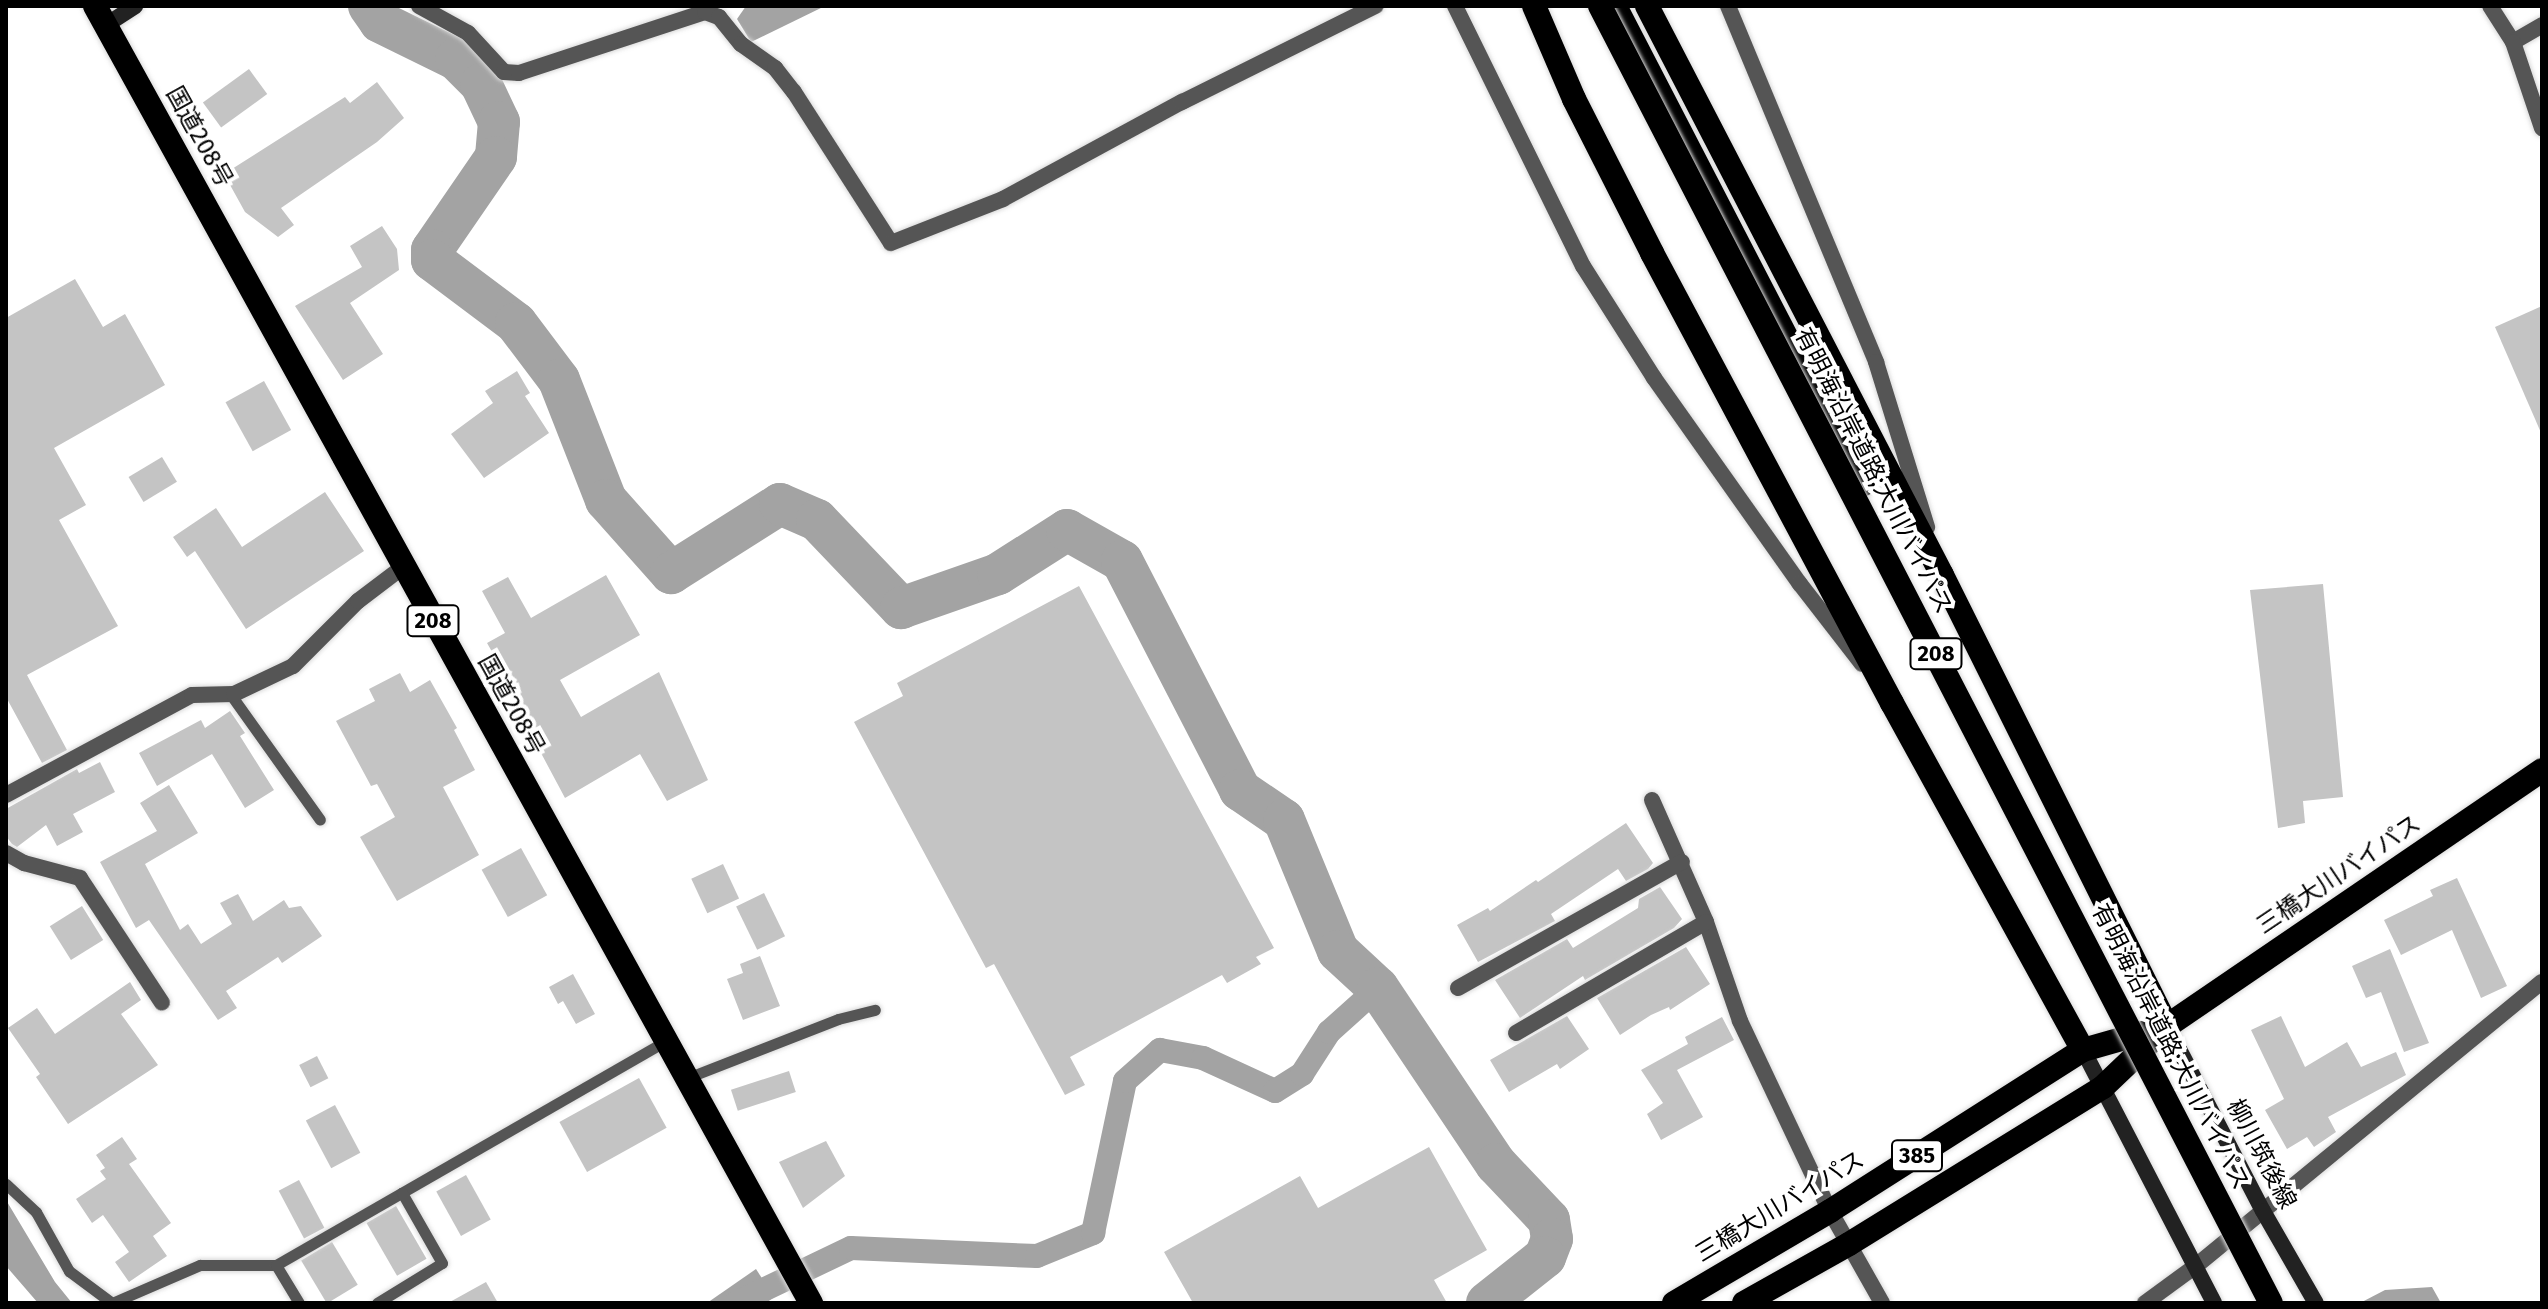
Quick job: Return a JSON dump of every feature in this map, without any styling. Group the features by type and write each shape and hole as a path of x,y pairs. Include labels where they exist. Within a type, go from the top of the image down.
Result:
{"highway":[{"path":"1534,6 1574,99 1652,253 1892,703 2083,1050"},
{"name":"有明海沿岸道路;大川バイパス","path":"1600,6 2271,1303"},
{"name":"有明海沿岸道路;大川バイパス","path":"1615,6 2286,1303"},
{"path":"1647,6 1942,575 2167,1026"},
{"name":"国道208号","path":"100,16 806,1295"},
{"name":"三橋大川バイパス","path":"1744,1303 1849,1244 2103,1087 2167,1026 2542,770"},
{"name":"三橋大川バイパス","path":"1674,1303 1830,1211 2083,1050 2167,1026"}],"main road":[{"path":"100,16 135,6"},
{"name":"柳川筑後線","path":"2167,1026 2263,1211 2316,1303"},
{"path":"2083,1050 2214,1303"}],"street":[{"path":"419,6 468,33 504,72 519,73 705,12 719,17 741,44 775,68 794,92 891,243 1003,199 1182,102 1375,6"},
{"path":"1455,6 1583,266 1654,378 1800,584 1892,703"},
{"path":"1728,6 1876,362 1942,575"},
{"path":"2490,6 2513,42 2542,128"},
{"path":"2513,42 2542,25"},
{"path":"6,795 192,695 231,695 293,666 358,601 403,567"},
{"path":"1652,800 1706,922 1740,1021 1830,1211 1882,1303"},
{"path":"6,853 24,863 80,878 162,1003"},
{"path":"1458,988 1682,862"},
{"path":"1516,1033 1706,922"},
{"path":"2145,1303 2197,1265 2542,982"}],"lane":[{"path":"231,695 320,820"},
{"path":"686,1079 838,1019 875,1010"},
{"path":"6,1184 36,1212 69,1271 112,1303 200,1265 276,1265 664,1042"},
{"path":"377,1303 442,1263 402,1193"},
{"path":"276,1265 299,1303"}],"shaded area":[{"path":"746,6 825,6 751,42 737,19"},
{"path":"6,1200 55,1282 72,1303 38,1303 6,1266"},
{"path":"756,1269 774,1297 766,1303 707,1303"},
{"path":"2432,1287 2441,1303 2360,1303 2385,1290"}],"building":[{"path":"249,69 267,94 221,128 203,103"},
{"path":"377,82 404,118 377,142 281,208 294,225 278,237 245,212 224,174 345,97 350,103"},
{"path":"382,226 397,249 399,270 350,303 383,354 343,380 295,306 362,267 350,246"},
{"path":"75,279 103,327 125,314 165,385 54,448 86,505 59,520 118,626 27,675 67,750 42,763 6,697 6,318"},
{"path":"2542,306 2542,435 2495,327"},
{"path":"517,371 530,393 525,396 549,433 484,478 451,434 493,403 485,391"},
{"path":"264,381 291,430 253,451 226,402"},
{"path":"162,457 177,482 144,502 129,477"},
{"path":"325,492 364,551 246,629 195,551 187,557 173,537 216,508 242,547"},
{"path":"606,575 640,635 560,680 581,717 659,672 708,780 667,801 640,754 565,798 525,723 531,720 487,643 505,633 482,591 508,577 531,618"},
{"path":"2323,584 2343,797 2303,801 2305,823 2278,828 2250,590"},
{"path":"1079,586 1274,948 1256,957 1261,964 1227,983 1222,975 1070,1057 1085,1085 1065,1095 994,964 986,968 854,722 903,696 897,683"},
{"path":"400,673 410,692 430,680 457,728 454,730 475,770 443,787 479,855 397,901 360,837 395,817 377,784 371,786 336,721 375,701 369,689"},
{"path":"230,711 245,733 240,736 274,790 245,808 212,754 157,786 139,753 201,720 205,728"},
{"path":"100,762 115,792 73,814 83,832 57,846 46,825 17,847 12,844 6,836 6,809 77,769 79,773"},
{"path":"169,785 198,833 145,864 180,930 188,924 201,944 232,924 220,903 238,894 253,921 284,900 289,908 301,906 322,936 282,963 278,957 226,991 237,1008 218,1020 149,920 136,928 100,862 157,831 140,803"},
{"path":"1626,823 1653,863 1648,869 1626,881 1618,869 1551,914 1555,921 1478,962 1457,925 1488,908 1490,911"},
{"path":"521,848 547,895 508,917 482,870"},
{"path":"723,864 739,898 707,913 691,879"},
{"path":"2457,878 2507,986 2481,998 2452,930 2401,955 2384,920 2433,896 2430,890"},
{"path":"1660,887 1682,919 1674,928 1585,980 1583,976 1520,1018 1495,980 1567,939 1573,948 1638,908 1639,899"},
{"path":"764,893 785,936 757,950 736,907"},
{"path":"82,906 103,940 71,960 50,926"},
{"path":"1686,947 1710,984 1670,1010 1669,1007 1651,1015 1620,1035 1597,998"},
{"path":"2390,949 2429,1043 2404,1052 2381,992 2366,998 2352,966"},
{"path":"760,956 780,1006 743,1020 727,979 743,973 740,964"},
{"path":"573,974 595,1014 576,1024 563,1001 558,1004 549,987"},
{"path":"130,982 141,1000 121,1014 158,1065 68,1124 36,1077 40,1074 8,1028 37,1008 55,1034"},
{"path":"1567,1016 1589,1049 1560,1069 1557,1064 1509,1092 1490,1060"},
{"path":"2281,1016 2305,1067 2347,1042 2361,1067 2396,1052 2406,1075 2328,1117 2336,1132 2314,1147 2307,1137 2287,1149 2265,1110 2284,1099 2251,1030"},
{"path":"1722,1017 1734,1040 1677,1070 1703,1117 1661,1140 1647,1114 1663,1103 1641,1070 1688,1044 1685,1037"},
{"path":"317,1056 328,1078 311,1087 299,1065"},
{"path":"789,1071 796,1092 738,1111 731,1090"},
{"path":"639,1078 667,1128 587,1172 559,1122"},
{"path":"335,1105 360,1153 331,1168 306,1120"},
{"path":"122,1137 137,1159 129,1164 171,1223 153,1236 167,1256 129,1282 115,1262 129,1252 103,1215 92,1223 76,1199 106,1179 100,1171 105,1168 96,1155"},
{"path":"826,1141 845,1176 803,1208 779,1162"},
{"path":"1429,1147 1487,1250 1434,1280 1447,1303 1193,1303 1164,1252 1300,1176 1318,1208"},
{"path":"466,1175 491,1220 461,1236 436,1191"},
{"path":"299,1180 324,1228 304,1238 279,1191"},
{"path":"396,1206 426,1259 397,1276 367,1223"},
{"path":"332,1242 358,1285 327,1303 301,1261"},
{"path":"486,1282 498,1303 448,1303"}],"waterway":[{"path":"369,6 380,22 456,59 481,84 499,122 496,157 432,250 432,260 516,323 559,380 606,500 671,573 780,504 817,520 901,608 998,574 1067,530 1122,561 1240,790 1284,820 1338,951 1378,988 1496,1164 1549,1220 1552,1239 1545,1257 1487,1303"},
{"path":"736,1303 851,1248 1037,1256 1093,1233 1125,1081 1160,1050 1203,1058 1275,1091 1302,1074 1329,1032 1378,988"}]}
